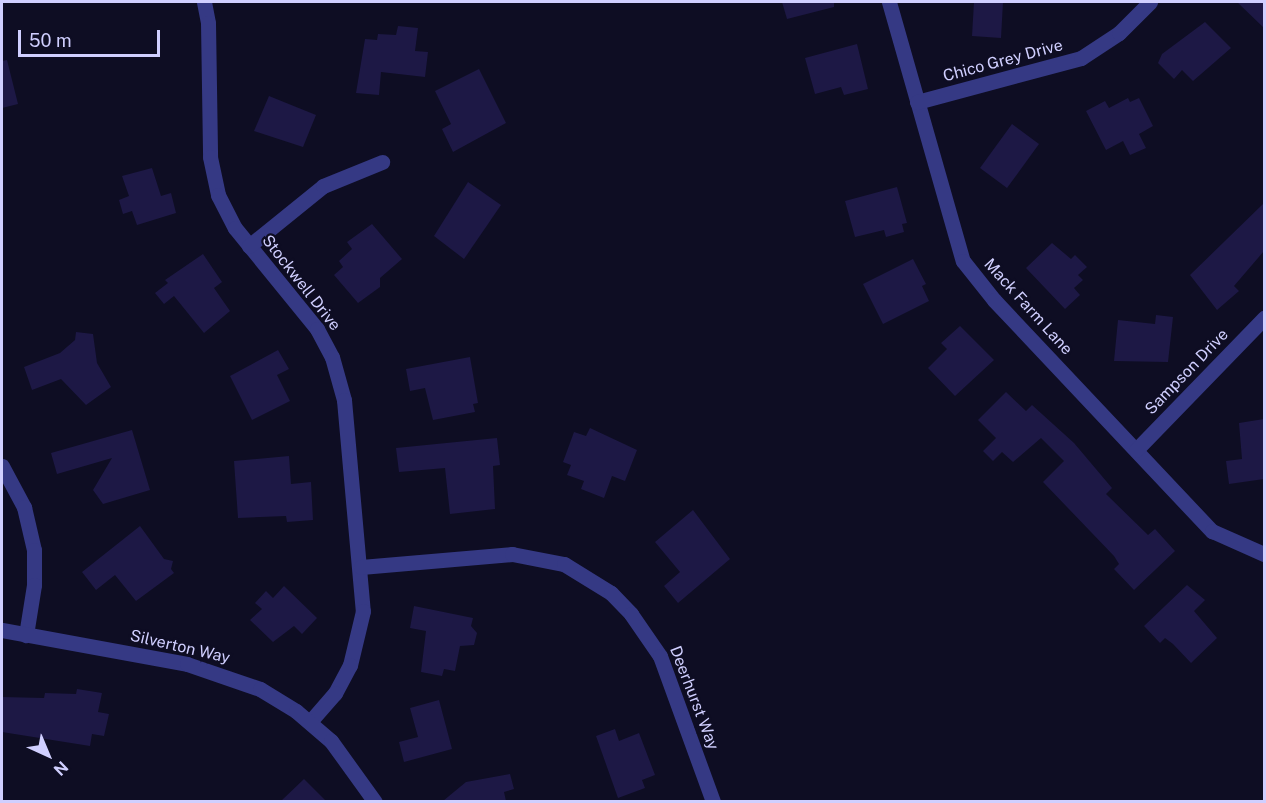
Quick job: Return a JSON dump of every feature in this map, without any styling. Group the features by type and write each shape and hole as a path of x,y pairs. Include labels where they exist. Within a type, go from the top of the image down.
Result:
{"street":[{"name":"Stockwell Drive","path":"204,2 211,170 225,212 249,246 309,317 332,357 344,400 361,567 363,611 352,658 335,693 310,722"},
{"name":"Mack Farm Lane","path":"890,2 963,261 994,300 1212,531 1264,554"},
{"name":"Chico Grey Drive","path":"917,102 1081,58 1119,33 1150,2"},
{"path":"249,246 323,186 382,162"},
{"name":"Sampson Drive","path":"1136,450 1264,318"},
{"path":"2,466 24,507 34,550 34,585 26,634"},
{"name":"Deerhurst Way","path":"361,567 512,554 564,564 602,587 631,614 660,656 713,801"},
{"name":"Silverton Way","path":"2,630 208,669 260,689 310,722 351,764 375,801"}],"building":[{"path":"782,2 834,2 834,7 787,19"},
{"path":"974,2 1003,2 1001,38 972,36"},
{"path":"1237,2 1264,2 1264,28"},
{"path":"1205,22 1231,48 1193,81 1182,70 1174,79 1158,63 1162,54"},
{"path":"398,26 418,28 415,51 428,52 425,77 381,72 379,95 356,93 365,39 377,40 378,34 396,35"},
{"path":"857,44 868,89 844,95 841,87 815,94 805,58"},
{"path":"7,60 18,104 2,108 2,61"},
{"path":"479,69 506,123 453,152 442,129 451,124 435,91"},
{"path":"269,96 316,115 303,147 254,131"},
{"path":"1128,98 1130,102 1139,98 1153,126 1139,134 1146,148 1130,155 1123,141 1106,150 1086,111 1105,101 1109,108"},
{"path":"1012,124 1039,144 1007,188 980,168"},
{"path":"152,168 161,196 171,193 176,213 137,225 132,211 123,214 119,200 129,196 122,176"},
{"path":"468,182 501,205 464,259 434,236"},
{"path":"897,187 907,223 902,224 904,232 886,237 884,230 855,237 845,201"},
{"path":"1264,203 1264,251 1234,286 1239,291 1217,310 1190,275"},
{"path":"372,224 402,259 380,278 380,287 358,303 334,275 343,267 339,261 352,249 347,242"},
{"path":"1052,243 1071,259 1075,255 1087,267 1078,275 1083,280 1074,288 1080,295 1065,309 1026,268"},
{"path":"203,254 222,282 214,288 230,311 204,333 174,296 164,304 155,293 168,283 165,280"},
{"path":"913,259 926,284 922,286 929,301 883,324 863,284"},
{"path":"1156,315 1173,317 1168,362 1114,361 1118,320 1155,324"},
{"path":"960,326 994,360 955,396 928,368 947,349 941,343"},
{"path":"76,332 93,334 97,363 111,387 86,405 61,379 32,390 24,367 60,353 75,340"},
{"path":"278,350 289,369 277,375 290,401 252,420 230,376"},
{"path":"470,357 478,403 473,404 475,412 433,420 425,388 410,391 406,369"},
{"path":"1006,392 1026,411 1032,405 1074,443 1112,488 1106,494 1148,535 1155,529 1175,551 1134,590 1114,569 1119,564 1114,556 1043,482 1064,461 1041,438 1013,462 1002,452 993,461 983,451 996,438 978,420"},
{"path":"1264,419 1264,479 1229,484 1226,461 1242,459 1239,423"},
{"path":"590,428 637,450 625,481 612,476 604,498 581,489 584,481 567,475 571,465 563,462 574,432 586,436"},
{"path":"132,430 150,490 103,504 93,490 112,458 57,474 51,453"},
{"path":"497,438 500,465 493,466 495,509 450,514 445,468 399,472 396,448"},
{"path":"289,456 291,484 311,482 313,520 287,522 286,516 238,518 234,461"},
{"path":"693,510 730,559 678,603 664,586 680,572 655,542"},
{"path":"140,526 164,559 173,561 171,569 174,573 136,601 115,575 96,590 82,572"},
{"path":"1187,585 1205,600 1194,611 1217,638 1191,663 1173,644 1165,638 1160,643 1144,626"},
{"path":"284,586 317,618 302,634 294,626 273,642 250,620 262,609 255,603 266,591 273,598"},
{"path":"414,606 473,618 471,626 477,633 474,645 460,646 455,671 444,669 442,676 421,672 426,631 410,628"},
{"path":"77,689 102,693 98,712 109,714 104,736 92,734 90,746 2,732 2,697 44,698 45,693 76,694"},
{"path":"439,700 452,749 404,762 399,742 418,737 410,708"},
{"path":"615,729 619,741 639,733 655,775 642,780 645,788 618,798 596,736"},
{"path":"510,774 514,789 504,792 506,801 443,801 466,782"},
{"path":"304,779 326,801 281,801"}]}
